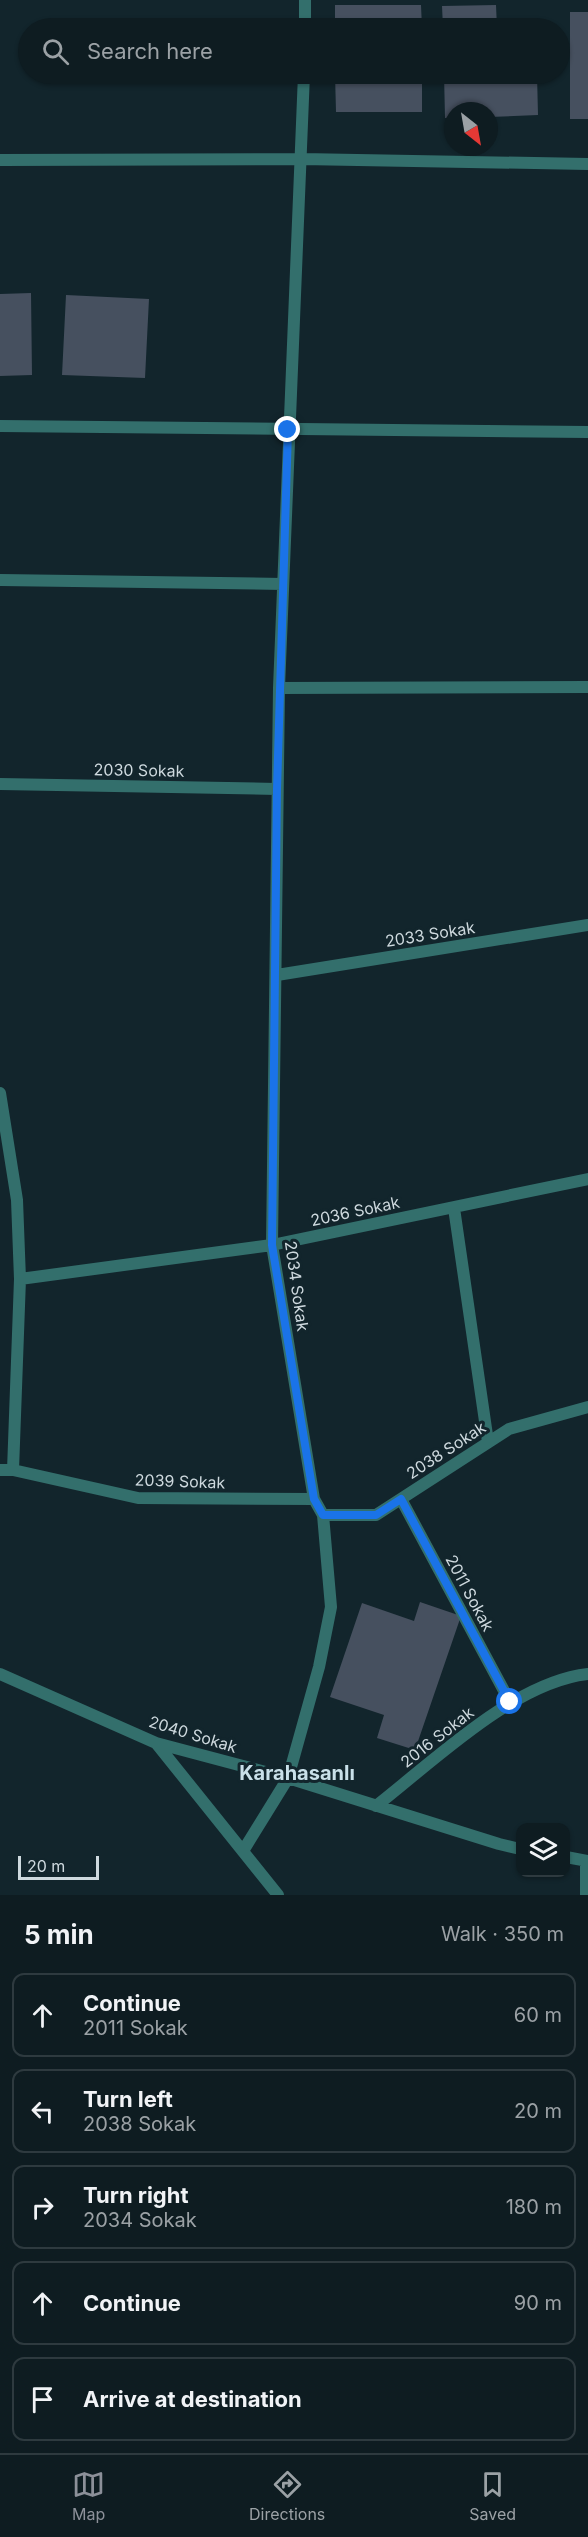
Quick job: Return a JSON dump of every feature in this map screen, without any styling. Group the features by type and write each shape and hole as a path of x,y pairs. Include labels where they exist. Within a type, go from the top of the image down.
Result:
{"street":[{"path":"305,0 305,18"},
{"name":"2034 Sokak","path":"243,1851 288,1778 319,1667 331,1607 323,1515 314,1499 272,1245 279,688 304,84"},
{"path":"0,160 302,159 588,164"},
{"path":"0,426 588,432"},
{"path":"0,580 283,584"},
{"path":"279,688 588,687"},
{"name":"2030 Sokak","path":"0,784 277,789"},
{"name":"2033 Sokak","path":"277,975 588,925"},
{"path":"0,1093 17,1200 20,1279 13,1470"},
{"name":"2036 Sokak","path":"20,1279 272,1245 588,1179"},
{"path":"454,1208 488,1442"},
{"name":"2038 Sokak","path":"323,1515 376,1515 509,1429 588,1407"},
{"name":"2039 Sokak","path":"0,1470 13,1470 138,1498 314,1499"},
{"name":"2011 Sokak","path":"401,1499 510,1702"},
{"name":"2040 Sokak","path":"0,1674 156,1743 288,1778 499,1845 516,1848"},
{"name":"2016 Sokak","path":"376,1806 510,1702 566,1676 588,1674"},
{"path":"156,1743 279,1895"},
{"path":"570,1858 587,1861 586,1895"}],"building":[{"path":"335,5 421,5 422,18 335,18"},
{"path":"496,5 497,18 443,18 442,6"},
{"path":"570,12 588,12 588,119 570,119"},
{"path":"335,84 422,84 422,112 336,112"},
{"path":"444,84 537,84 538,115 498,117 498,102 445,102"},
{"path":"31,293 32,375 0,376 0,294"},
{"path":"66,295 149,299 145,378 62,375"},
{"path":"420,1602 461,1616 415,1750 377,1738 384,1715 330,1697 362,1603 414,1621"}],"district":[{"name":"Karahasanlı","path":"297,1773"}],"route":[{"path":"288,430 277,789 277,975 272,1245 314,1499 323,1515 376,1515 401,1499 510,1702"}]}
